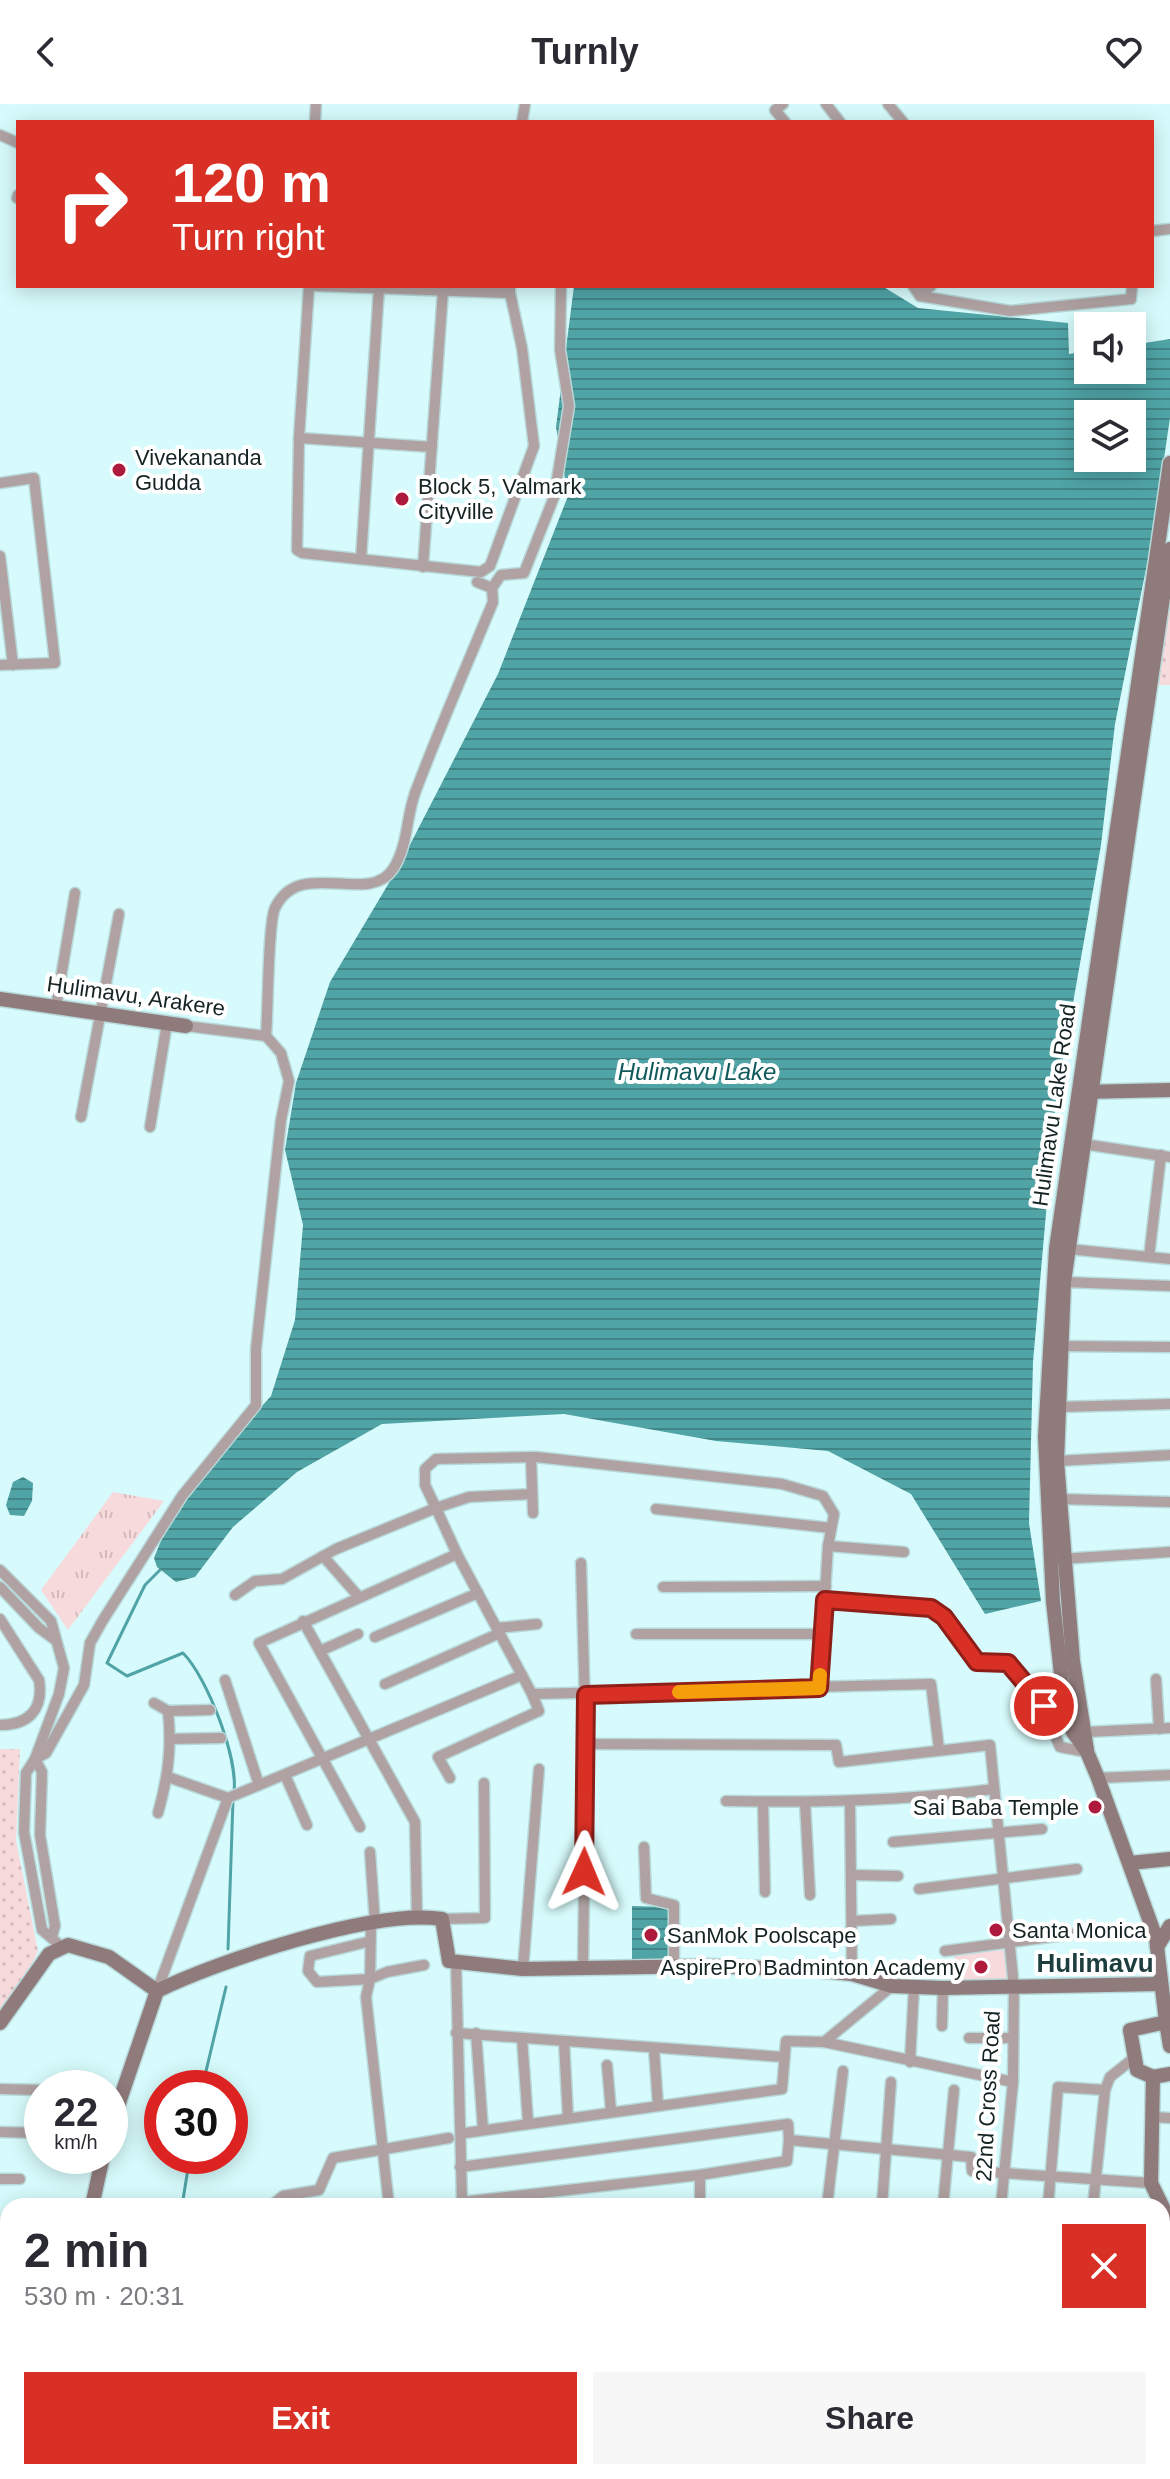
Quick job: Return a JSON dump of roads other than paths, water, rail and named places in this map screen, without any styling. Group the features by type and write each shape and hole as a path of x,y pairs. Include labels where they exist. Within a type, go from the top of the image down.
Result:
{"main road":[{"name":"Hulimavu Lake Road","path":"1087,1752 1058,1559 1045,1437 1083,1144 1084,1088 1170,463"},
{"name":"Hulimavu Lake Road","path":"1170,549 1056,1249 1055,1346 1063,1692 1073,1732 1087,1752 1098,1778 1157,1947 1159,1984 1166,2000 1170,2046"},
{"name":"Hulimavu, Arakere","path":"0,999 186,1026"},
{"path":"1084,1088 1170,1082"},
{"path":"1084,1088 1170,1090"},
{"path":"1130,1863 1170,1859"},
{"path":"128,2076 157,1991 221,1963 373,1924 417,1917 442,1919 449,1961 523,1969 674,1966 813,1970 852,1974 892,1986 943,1988 1159,1984"},
{"path":"1157,1947 1170,1926"},
{"path":"0,2023 57,1942 109,1957 157,1991"},
{"path":"1168,2021 1130,2030 1137,2070 1153,2077 1170,2074"},
{"path":"1153,2077 1151,2183 1158,2198"},
{"path":"94,2198 99,2174"}],"street":[{"path":"783,104 775,110 783,120"},
{"path":"826,104 838,120"},
{"path":"888,104 901,120"},
{"path":"309,288 299,438 297,550 302,553 481,572 488,569 532,452 522,348 510,290 379,288 361,559"},
{"path":"35,1759 46,1753 84,1685 90,1643 108,1613 182,1496 256,1405 256,1349 281,1120 289,1081 281,1053 266,1036 274,910 291,888 306,883 369,883 390,873 394,867 406,840 414,797 493,602 492,588 501,575 524,573 554,497 569,406 560,350 561,288"},
{"path":"914,288 920,296 1010,311 1131,299 1132,288"},
{"path":"920,296 929,288"},
{"path":"423,567 443,291"},
{"path":"299,438 432,447"},
{"path":"0,483 34,478 55,663 0,665"},
{"path":"0,556 13,665"},
{"path":"477,582 492,588"},
{"path":"56,1007 75,893"},
{"path":"81,1117 103,1014 119,914"},
{"path":"150,1127 167,1023"},
{"name":"Hulimavu, Arakere","path":"186,1026 266,1036"},
{"path":"1083,1144 1166,1156 1149,1257"},
{"path":"1068,1249 1170,1259"},
{"path":"1064,1282 1170,1286"},
{"path":"1055,1346 1170,1347"},
{"path":"1058,1407 1170,1404"},
{"path":"1057,1461 1170,1455"},
{"path":"531,1457 533,1513"},
{"path":"450,1778 438,1757 539,1711 457,1554 425,1485 427,1464 436,1459 531,1457 782,1484 806,1490 829,1501 834,1514 828,1546 819,1688"},
{"path":"235,1595 255,1581 282,1579 323,1556 441,1504 469,1497 532,1494"},
{"path":"1059,1499 1170,1502"},
{"path":"656,1509 831,1528"},
{"path":"828,1546 904,1552"},
{"path":"1058,1559 1170,1552"},
{"path":"360,1827 259,1643 457,1554"},
{"path":"323,1556 359,1597"},
{"path":"581,1563 586,1695 583,1968"},
{"path":"0,1570 51,1621 64,1668 59,1694 35,1759 26,1773 24,1832 42,1930 57,1942"},
{"path":"663,1587 826,1586"},
{"path":"0,1587 39,1628 54,1639"},
{"path":"375,1637 478,1593"},
{"path":"825,1600 931,1608 944,1617 977,1662 1008,1663 1029,1685 1044,1706 1060,1747 1087,1752"},
{"path":"0,1619 39,1680 41,1692 30,1718 18,1725 0,1725"},
{"path":"303,1621 415,1822 417,1917"},
{"path":"385,1684 498,1631 537,1624"},
{"path":"320,1651 358,1634"},
{"path":"636,1634 823,1634"},
{"path":"168,1777 232,1796 522,1675"},
{"path":"1086,1732 1165,1728 1156,1679"},
{"path":"225,1680 259,1785"},
{"path":"532,1694 931,1684 939,1749 839,1762 836,1745 586,1744"},
{"path":"154,1703 168,1711 210,1710"},
{"path":"158,1813 168,1777 171,1739 168,1711"},
{"path":"171,1739 221,1738"},
{"name":"22nd Cross Road","path":"939,1749 990,1745 1014,1988 1013,2082 1002,2198"},
{"path":"35,1759 42,1772 40,1835 57,1942"},
{"path":"523,1969 539,1769"},
{"path":"285,1775 307,1825"},
{"path":"1098,1778 1170,1775"},
{"path":"442,1919 485,1918 484,1783"},
{"path":"726,1801 850,1802 994,1789"},
{"path":"157,1991 232,1796"},
{"path":"763,1802 765,1892"},
{"path":"805,1802 810,1895"},
{"path":"850,1802 852,1974"},
{"path":"893,1842 1042,1829"},
{"path":"644,1847 646,1898 674,1905 674,1966"},
{"path":"370,1852 373,1924 366,1997 388,2198"},
{"path":"919,1889 1077,1869"},
{"path":"853,1875 898,1876"},
{"path":"853,1921 891,1919"},
{"path":"945,1951 1088,1932"},
{"path":"371,1941 310,1956 306,1962 317,1982 370,1979 387,1972 424,1965"},
{"path":"456,1962 462,2198"},
{"path":"824,2042 892,1986"},
{"path":"910,2062 914,1987"},
{"path":"942,2026 943,1988"},
{"path":"456,2033 783,2057"},
{"path":"476,2033 483,2130"},
{"path":"522,2038 528,2122"},
{"path":"969,2038 1013,2038"},
{"path":"564,2041 568,2118"},
{"path":"465,2133 782,2089 786,2041 824,2042 1013,2082"},
{"path":"654,2049 658,2105"},
{"path":"1093,2198 1105,2090 1110,2077 1134,2058"},
{"path":"607,2065 611,2111"},
{"path":"828,2198 843,2071"},
{"path":"883,2198 889,2148 891,2082"},
{"path":"1049,2198 1058,2087 1105,2090"},
{"path":"0,2089 24,2090"},
{"path":"944,2198 954,2090"},
{"path":"1152,2117 1170,2118"},
{"path":"460,2167 788,2124 787,2161 700,2175 497,2198"},
{"path":"0,2132 24,2133"},
{"path":"281,2198 319,2190 333,2158 383,2152 449,2138"},
{"path":"789,2140 971,2157 972,2171 1151,2183"},
{"path":"700,2175 700,2198"},
{"path":"0,2179 20,2179"}],"water":[{"name":"Hulimavu Lake","path":"574,288 885,288 918,308 1068,323 1069,354 1074,353 1074,384 1146,384 1146,343 1170,339 1170,418 1152,539 1115,724 1101,845 1056,1099 1033,1362 1029,1523 1041,1601 985,1614 911,1494 828,1451 716,1441 564,1414 382,1424 297,1472 233,1527 195,1577 176,1582 157,1567 154,1558 167,1526 218,1455 271,1396 295,1320 303,1225 285,1150 296,1083 330,982 399,866 498,674 568,496 556,427"},
{"path":"23,1477 33,1483 32,1501 24,1516 10,1515 6,1505 13,1482"},
{"name":"SanMok Poolscape","path":"632,1906 669,1907 671,1962 632,1963"}],"waterway":[{"path":"160,1570 145,1585 107,1663 127,1676 183,1653 202,1680 219,1718 231,1759 234,1792"},
{"path":"228,1949 233,1800"},
{"path":"206,2070 226,1987"},
{"path":"183,2198 187,2174"}],"place":[{"name":"Vivekananda Gudda","path":"119,470"},
{"name":"Block 5, Valmark Cityville","path":"402,499"},
{"name":"Sai Baba Temple","path":"1095,1807"},
{"name":"Santa Monica","path":"996,1930"},
{"name":"SanMok Poolscape","path":"651,1935"},
{"name":"AspirePro Badminton Academy","path":"981,1967"}],"district":[{"name":"Hulimavu","path":"1095,1963"}]}
